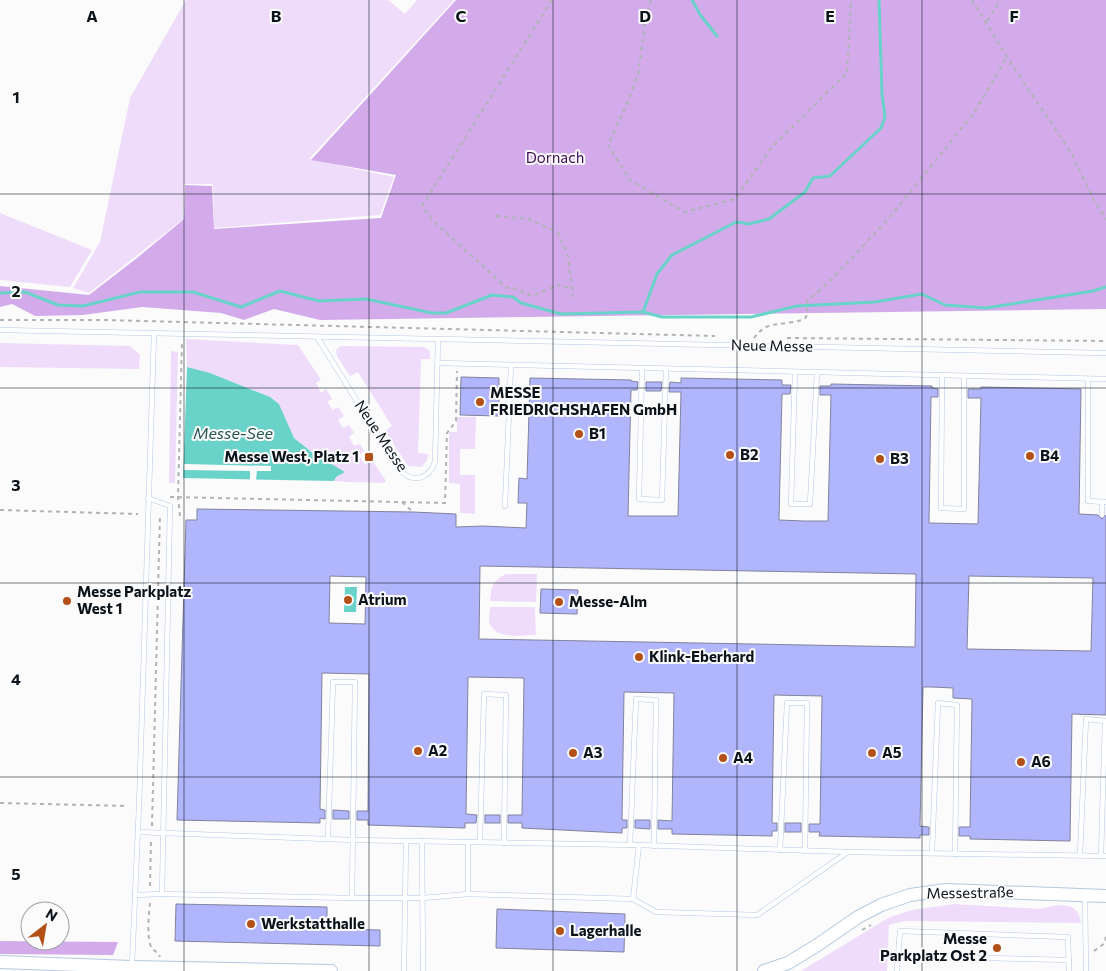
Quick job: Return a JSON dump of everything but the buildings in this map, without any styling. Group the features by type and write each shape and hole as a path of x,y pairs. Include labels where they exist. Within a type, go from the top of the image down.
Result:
{"street":[{"name":"Messestraße","path":"764,971 788,963 858,917 880,905 910,895 946,890 1106,896"},
{"path":"0,962 76,968 331,971"}],"lane":[{"name":"Neue Messe","path":"0,330 1106,353"},
{"path":"131,969 138,832 154,334"},
{"name":"Neue Messe","path":"317,337 400,470 412,478 426,475 432,470 435,462 438,339"},
{"path":"438,363 1106,379"},
{"path":"504,506 511,365"},
{"path":"642,368 640,499 662,500 666,369"},
{"path":"795,372 791,504 810,504 817,373"},
{"path":"942,376 941,508 964,509 964,376"},
{"path":"1088,379 1088,501 1104,502 1102,515"},
{"path":"148,498 170,506 162,894"},
{"path":"328,839 333,682 354,682 352,898"},
{"path":"480,842 484,694 506,695 504,842"},
{"path":"630,845 636,699 656,700 654,846"},
{"path":"780,850 787,703 807,703 805,851"},
{"path":"932,853 938,703 957,705 955,854"},
{"path":"138,832 353,840 1103,856 1105,721 1098,717 1086,719 1080,855"},
{"path":"404,971 406,841"},
{"path":"422,841 423,971"},
{"path":"468,842 468,894"},
{"path":"633,899 639,845"},
{"path":"135,895 423,898 468,894 633,899 656,912 757,915 848,852"},
{"path":"1085,894 1086,971"},
{"path":"897,971 900,931 1068,937 1069,971"},
{"path":"898,956 1069,960"}],"path":[{"path":"552,0 422,206 434,222 507,288 511,287 532,296 558,285 573,289"},
{"path":"651,0 646,16 638,75 608,144 630,180 684,212 735,199 772,147 847,73 851,0"},
{"path":"972,0 1007,57 1070,151 1094,200 1106,219"},
{"path":"986,21 1001,0"},
{"path":"763,337 754,337 763,328 770,325 800,322 805,318 807,315 807,301 832,279 901,203 974,113 1007,57"},
{"path":"496,216 529,219 558,233 568,256 573,296"},
{"path":"0,320 105,320 724,336"},
{"path":"180,516 178,497 182,334"},
{"path":"782,338 1106,341"},
{"path":"148,498 178,497 446,503 447,433 456,421 457,363"},
{"path":"402,502 413,512"},
{"path":"0,510 138,514"},
{"path":"160,515 149,939 152,948 158,952 162,959"},
{"path":"0,803 128,806"},
{"path":"855,934 871,925"},
{"path":"1086,953 1095,950 1105,943 1106,934"}],"shaded area":[{"path":"186,0 388,0 405,14 417,0 454,0 309,159 394,177 380,215 214,228 213,184 184,184 183,219 89,293 73,288 100,242 130,98"},
{"path":"0,213 92,250 70,287 0,280"},
{"path":"186,339 298,345 321,380 316,383 321,393 326,389 332,399 327,402 333,410 338,407 344,416 338,420 343,428 349,425 354,433 349,437 354,446 360,444 364,451 359,455 365,465 372,460 386,481 384,483 334,481 336,477 344,472 314,454 294,438 279,404 270,397 210,373 187,367"},
{"path":"0,343 130,346 140,355 139,369 0,367"},
{"path":"341,346 424,347 430,351 430,359 421,359 418,453 429,454 426,462 421,467 408,466 385,431 392,426 358,372 350,376 337,356 336,350"},
{"path":"171,351 178,352 175,483 169,483"},
{"path":"457,417 476,417 475,449 460,449 460,475 475,475 475,514 460,513 460,484 449,483 449,432 457,432"},
{"path":"506,574 537,574 536,602 490,601 493,585 497,579"},
{"path":"490,607 535,607 536,635 510,636 493,629 489,622"},
{"path":"954,904 1040,909 1060,905 1072,907 1076,910 1081,923 904,921 889,925 887,971 801,971 888,918 912,910"}],"green space":[{"name":"Dornach","path":"456,0 1106,0 1106,309 320,320 274,309 244,320 221,313 142,307 83,315 35,316 12,304 0,307 0,286 89,295 184,219 185,185 212,186 214,229 381,218 396,175 311,160"},
{"path":"0,941 20,941 20,951 70,951 70,942 118,942 113,955 0,954"}],"water":[{"name":"Messe-See","path":"187,367 210,373 270,397 279,404 294,438 314,454 345,472 336,477 334,481 183,478"},
{"path":"345,587 357,587 356,612 344,612"}],"pier":[{"path":"184,464 271,466 271,471 257,471 256,480 250,480 250,471 184,470"}],"waterway":[{"path":"692,0 701,16 717,36"},
{"path":"643,312 657,274 672,255 736,222 749,224 769,219 805,192 813,178 830,176 881,128 885,117 882,94 879,0"},
{"path":"0,293 25,292 58,305 83,306 140,292 193,292 241,307 280,291 319,301 366,299 432,313 446,313 492,295 513,297 521,303 561,314 643,312 662,317 751,317 797,306 875,302 922,294 945,305 986,308 1093,291 1106,287"}],"place":[{"name":"MESSE FRIEDRICHSHAFEN GmbH","path":"480,402"},
{"name":"B1","path":"579,434"},
{"name":"B2","path":"730,455"},
{"name":"B4","path":"1030,456"},
{"name":"Messe West, Platz 1","path":"369,457"},
{"name":"B3","path":"880,459"},
{"name":"Atrium","path":"348,600"},
{"name":"Messe Parkplatz West 1","path":"67,601"},
{"name":"Messe-Alm","path":"559,602"},
{"name":"Klink-Eberhard","path":"639,657"},
{"name":"A2","path":"418,751"},
{"name":"A3","path":"573,753"},
{"name":"A5","path":"872,753"},
{"name":"A4","path":"723,758"},
{"name":"A6","path":"1021,762"},
{"name":"Werkstatthalle","path":"251,924"},
{"name":"Lagerhalle","path":"560,931"},
{"name":"Messe Parkplatz Ost 2","path":"997,948"}]}
